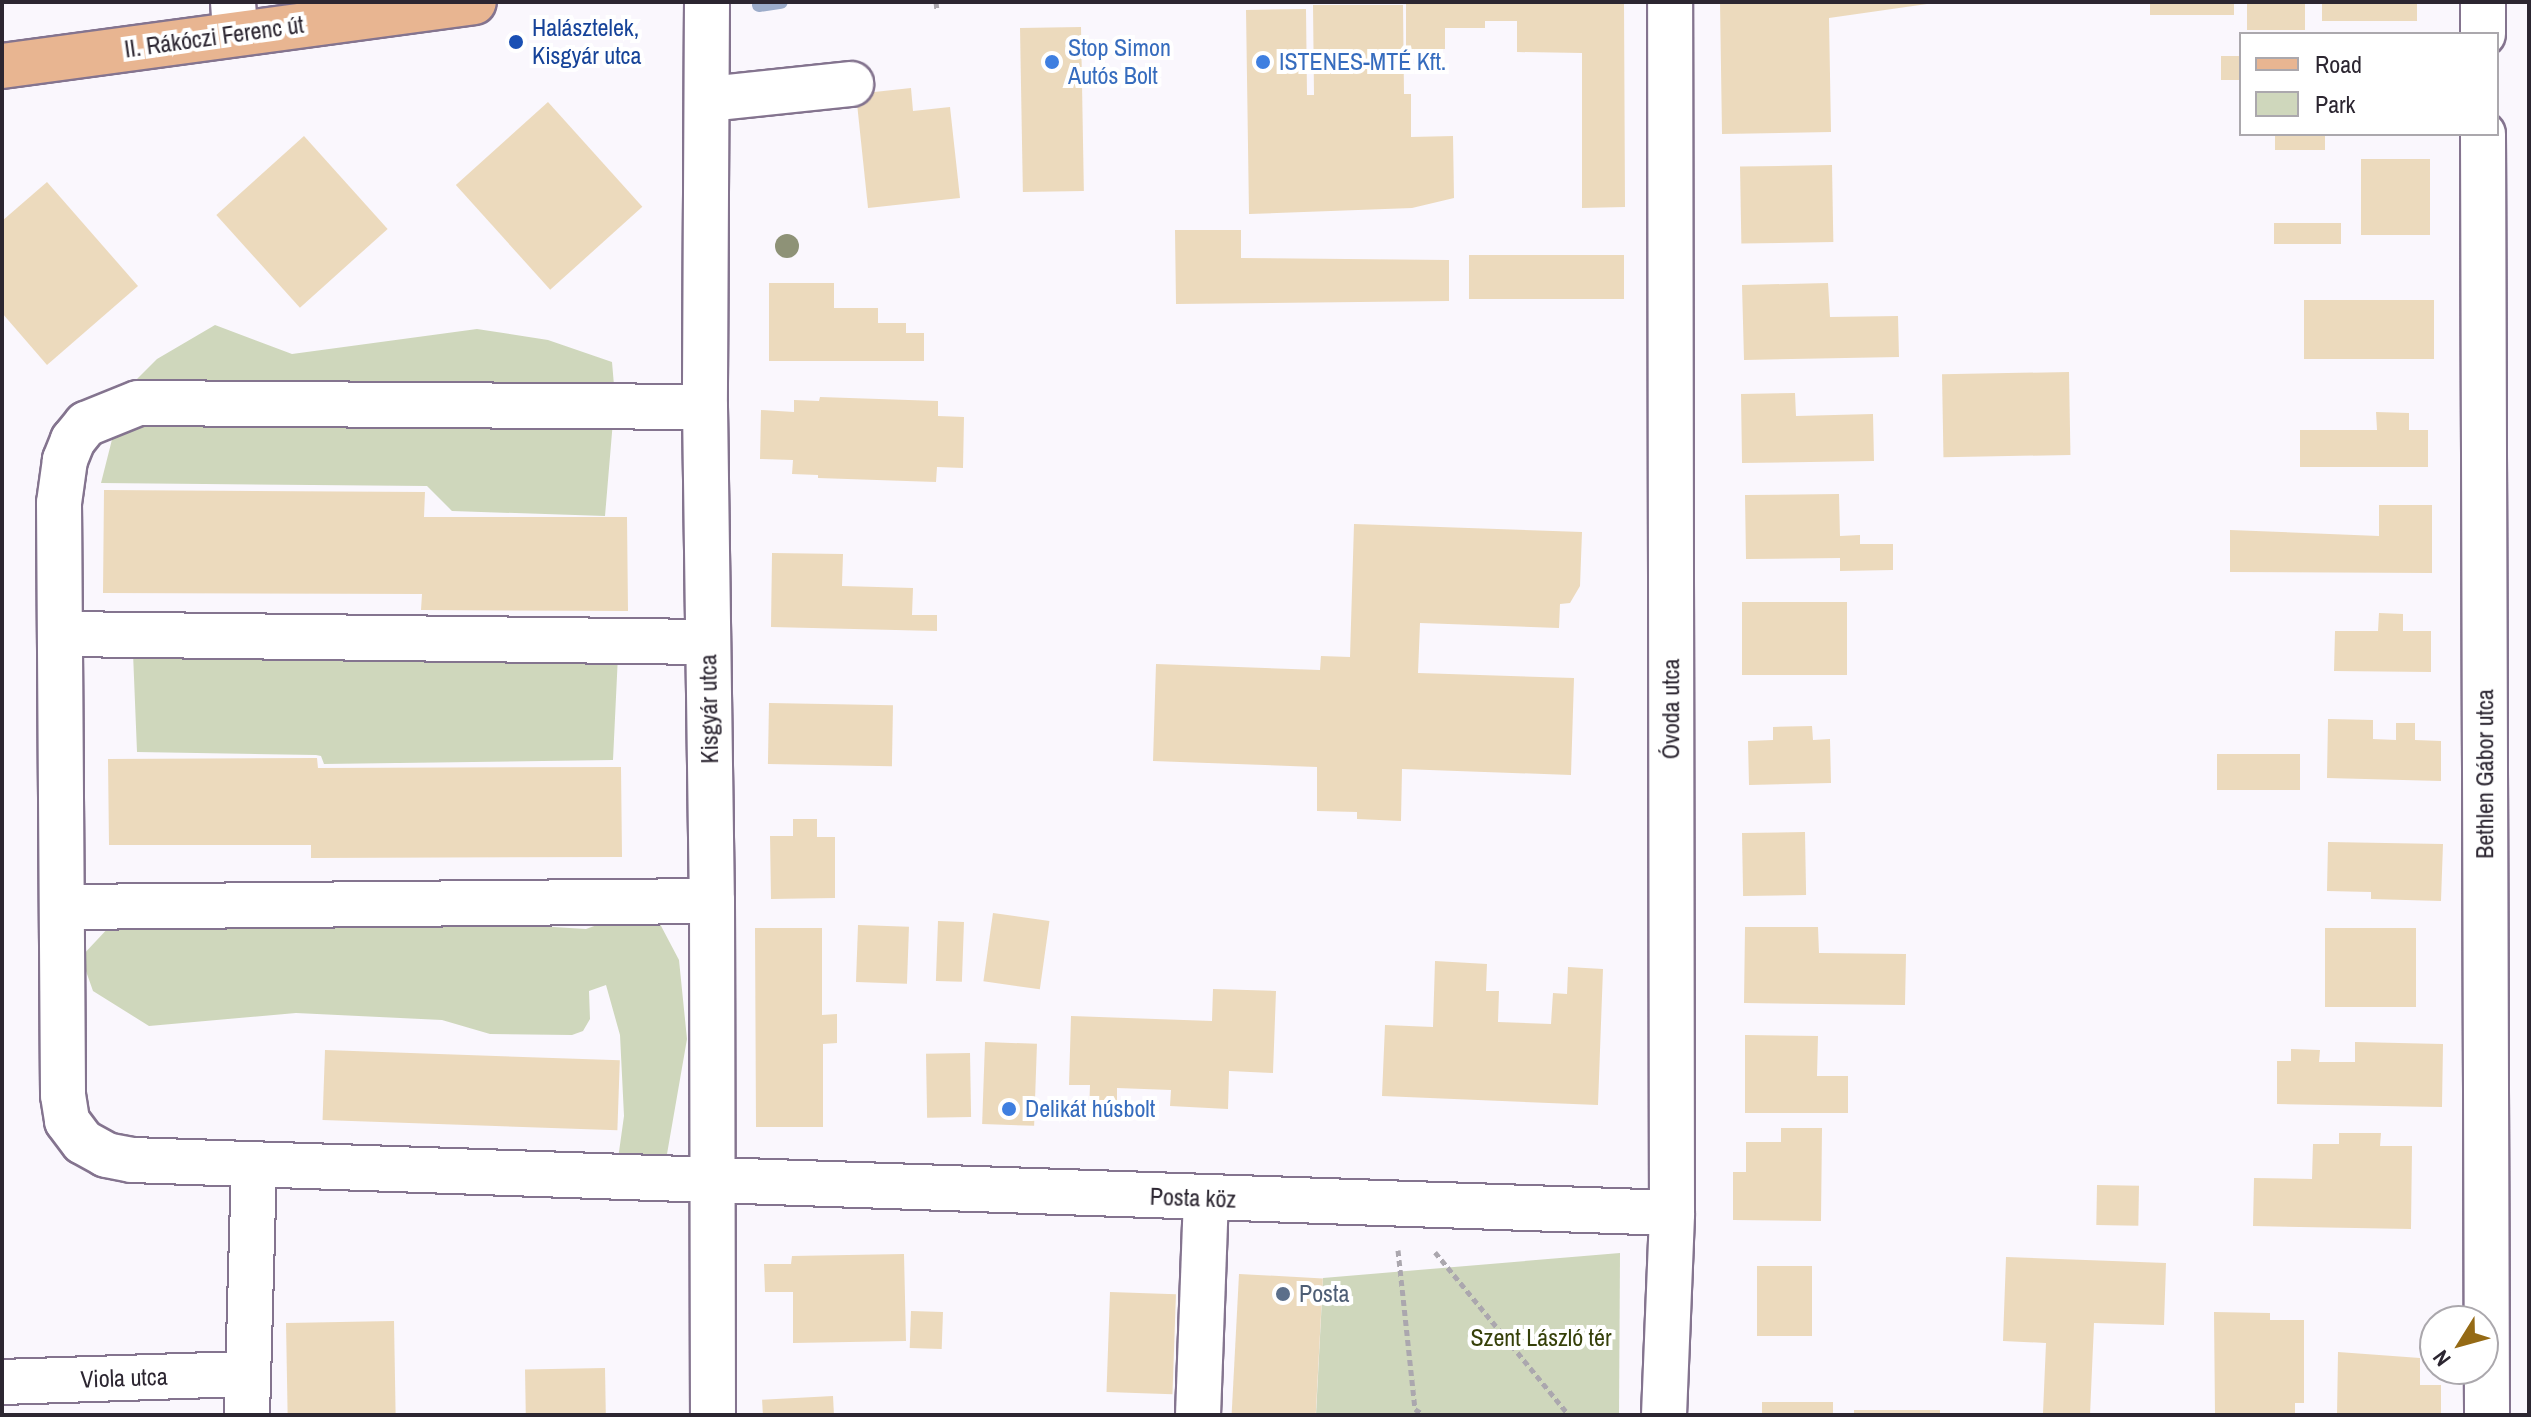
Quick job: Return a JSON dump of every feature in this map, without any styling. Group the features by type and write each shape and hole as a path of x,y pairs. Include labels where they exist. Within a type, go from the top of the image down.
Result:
{"main road":[{"name":"II. Rákóczi Ferenc út","path":"2,66 234,18 474,2"}],"street":[{"name":"Kisgyár utca","path":"707,2 705,407 712,901 713,1415"},
{"name":"Óvoda utca","path":"1664,1415 1672,1213 1670,2"},
{"path":"2483,2 2483,32"},
{"path":"708,99 851,84"},
{"name":"Bethlen Gábor utca","path":"2483,136 2487,1415"},
{"name":"Posta köz","path":"705,407 138,403 124,406 86,424 65,460 59,503 63,1095 67,1121 74,1133 93,1149 118,1158 254,1165 1206,1199 1393,1201 1672,1213"},
{"path":"62,634 707,642"},
{"path":"64,907 712,901"},
{"path":"247,1395 254,1165"},
{"path":"1198,1415 1206,1199"},
{"name":"Viola utca","path":"2,1382 247,1395"}],"path":[{"path":"936,2 937,10"},
{"path":"1393,1201 1415,1409 1424,1415"},
{"path":"1393,1201 1569,1415"}],"green space":[{"path":"215,325 292,354 477,329 548,340 612,362 615,397 605,516 452,511 427,486 101,483 124,392 157,359"},
{"path":"133,653 618,655 613,760 324,764 321,756 316,755 137,752"},
{"path":"622,916 660,924 679,960 687,1039 667,1154 618,1159 624,1116 620,1035 606,985 589,991 590,1019 583,1031 572,1035 490,1034 442,1020 296,1013 149,1026 93,991 81,957 111,925 503,924 586,929"},
{"name":"Szent László tér","path":"1620,1253 1619,1415 1316,1415 1323,1278"}],"building":[{"path":"1406,2 1624,2 1625,207 1582,208 1582,53 1517,52 1517,21 1485,21 1485,28 1445,28 1445,49 1406,49"},
{"path":"1720,2 1927,4 1829,18 1831,132 1722,134"},
{"path":"2150,2 2234,2 2234,15 2150,15"},
{"path":"2247,2 2305,2 2305,30 2247,30"},
{"path":"2322,2 2417,2 2417,21 2322,21"},
{"path":"1313,5 1403,5 1404,94 1411,94 1411,137 1453,136 1454,198 1412,208 1249,214 1246,10 1306,9 1307,95 1314,95"},
{"path":"1081,27 1084,191 1023,192 1020,28"},
{"path":"2221,56 2239,56 2239,80 2221,80"},
{"path":"911,88 913,111 950,107 960,198 868,208 856,94"},
{"path":"548,102 642,207 550,290 456,185"},
{"path":"304,136 388,229 300,308 216,215"},
{"path":"2275,136 2325,136 2325,150 2275,150"},
{"path":"2361,159 2430,159 2430,235 2361,235"},
{"path":"1832,165 1833,242 1741,244 1740,167"},
{"path":"47,182 138,286 47,365 2,313 2,221"},
{"path":"2274,223 2341,223 2341,244 2274,244"},
{"path":"1175,230 1241,230 1241,258 1449,260 1449,301 1176,304"},
{"path":"1469,255 1624,255 1624,299 1469,299"},
{"path":"769,283 834,283 834,308 878,308 878,323 906,323 906,333 924,333 924,361 769,361"},
{"path":"1828,283 1830,317 1898,316 1899,357 1744,360 1742,285"},
{"path":"2304,300 2434,300 2434,359 2304,359"},
{"path":"2069,372 2070,455 1943,457 1942,374"},
{"path":"1795,393 1796,416 1873,414 1874,461 1742,463 1741,394"},
{"path":"820,397 938,401 938,416 964,417 963,468 937,467 936,482 818,478 818,475 792,474 793,460 760,459 761,410 794,412 794,400 819,401"},
{"path":"2376,412 2409,413 2409,430 2428,430 2428,467 2300,467 2300,430 2377,430"},
{"path":"104,490 425,492 424,517 627,517 628,611 421,610 422,594 103,593"},
{"path":"1839,494 1840,536 1860,535 1860,544 1893,544 1893,570 1840,571 1840,558 1746,559 1745,495"},
{"path":"2379,505 2432,505 2432,573 2230,572 2230,530 2379,536"},
{"path":"1354,524 1582,532 1580,586 1570,603 1560,604 1559,628 1420,623 1418,673 1574,678 1571,775 1402,769 1401,821 1357,819 1357,812 1317,811 1317,767 1153,761 1156,664 1320,670 1321,656 1350,657"},
{"path":"772,553 843,554 842,586 913,588 912,615 937,615 937,631 771,627"},
{"path":"1742,602 1847,602 1847,675 1742,675"},
{"path":"2379,613 2403,614 2403,631 2431,631 2431,672 2334,671 2335,631 2378,631"},
{"path":"769,703 893,705 892,766 768,764"},
{"path":"2328,719 2373,720 2373,739 2396,740 2396,723 2415,723 2415,740 2441,741 2441,781 2327,778"},
{"path":"1812,726 1813,740 1830,739 1831,783 1749,785 1748,741 1773,740 1773,727"},
{"path":"2217,754 2300,754 2300,790 2217,790"},
{"path":"317,758 318,768 621,767 622,857 311,858 311,845 109,845 108,759"},
{"path":"793,819 817,819 817,837 835,837 835,898 771,899 770,836 793,836"},
{"path":"1805,832 1806,895 1743,896 1742,833"},
{"path":"2328,842 2443,844 2441,901 2371,899 2371,892 2327,891"},
{"path":"993,913 1049,921 1040,989 983,981"},
{"path":"938,921 964,922 962,982 936,981"},
{"path":"858,925 909,927 907,984 856,982"},
{"path":"1745,927 1818,927 1819,953 1906,954 1905,1005 1744,1003"},
{"path":"755,928 822,928 822,1015 837,1014 837,1043 823,1044 823,1127 756,1127"},
{"path":"2325,928 2416,928 2416,1007 2325,1007"},
{"path":"1435,961 1487,964 1486,991 1499,991 1498,1022 1551,1024 1553,993 1567,994 1568,967 1603,969 1598,1105 1382,1096 1385,1025 1433,1027"},
{"path":"1213,989 1276,991 1273,1073 1229,1071 1228,1109 1170,1106 1171,1090 1117,1088 1117,1112 1089,1112 1090,1085 1069,1085 1071,1016 1212,1021"},
{"path":"1745,1035 1818,1036 1817,1076 1848,1076 1848,1113 1745,1113"},
{"path":"985,1042 1037,1044 1034,1126 982,1124"},
{"path":"2355,1042 2443,1044 2442,1107 2277,1104 2277,1061 2291,1061 2291,1049 2320,1050 2319,1062 2355,1062"},
{"path":"325,1050 620,1060 617,1130 323,1120"},
{"path":"970,1053 971,1117 927,1118 926,1054"},
{"path":"1781,1128 1822,1128 1821,1221 1733,1220 1733,1172 1746,1172 1746,1142 1781,1142"},
{"path":"2339,1133 2381,1133 2380,1146 2412,1146 2411,1229 2253,1226 2254,1178 2312,1179 2313,1144 2339,1144"},
{"path":"2097,1185 2139,1186 2138,1226 2096,1225"},
{"path":"904,1254 906,1341 793,1343 793,1292 765,1292 764,1264 791,1264 792,1256"},
{"path":"2006,1257 2166,1263 2164,1325 2094,1323 2090,1415 2043,1413 2046,1343 2003,1341"},
{"path":"1757,1266 1812,1266 1812,1336 1757,1336"},
{"path":"1239,1274 1323,1278 1316,1415 1232,1415"},
{"path":"1110,1292 1176,1294 1172,1394 1107,1392"},
{"path":"911,1311 943,1312 942,1349 910,1348"},
{"path":"2214,1312 2270,1313 2270,1320 2304,1320 2304,1403 2295,1403 2295,1415 2215,1415"},
{"path":"394,1321 396,1415 288,1415 286,1323"},
{"path":"2338,1352 2419,1358 2419,1385 2441,1385 2441,1415 2337,1415"},
{"path":"605,1368 606,1415 526,1415 525,1369"},
{"path":"833,1396 834,1415 763,1415 762,1400"},
{"path":"1762,1402 1833,1402 1833,1415 1762,1415"},
{"path":"1854,1410 1940,1410 1940,1415 1854,1415"}],"waterway":[{"path":"759,5 781,2"}],"place":[{"name":"Halásztelek, Kisgyár utca","path":"516,42"},
{"name":"Stop Simon Autós Bolt","path":"1052,62"},
{"name":"ISTENES-MTÉ Kft.","path":"1263,62"},
{"name":"Delikát húsbolt","path":"1009,1109"},
{"name":"Posta","path":"1283,1294"}]}
